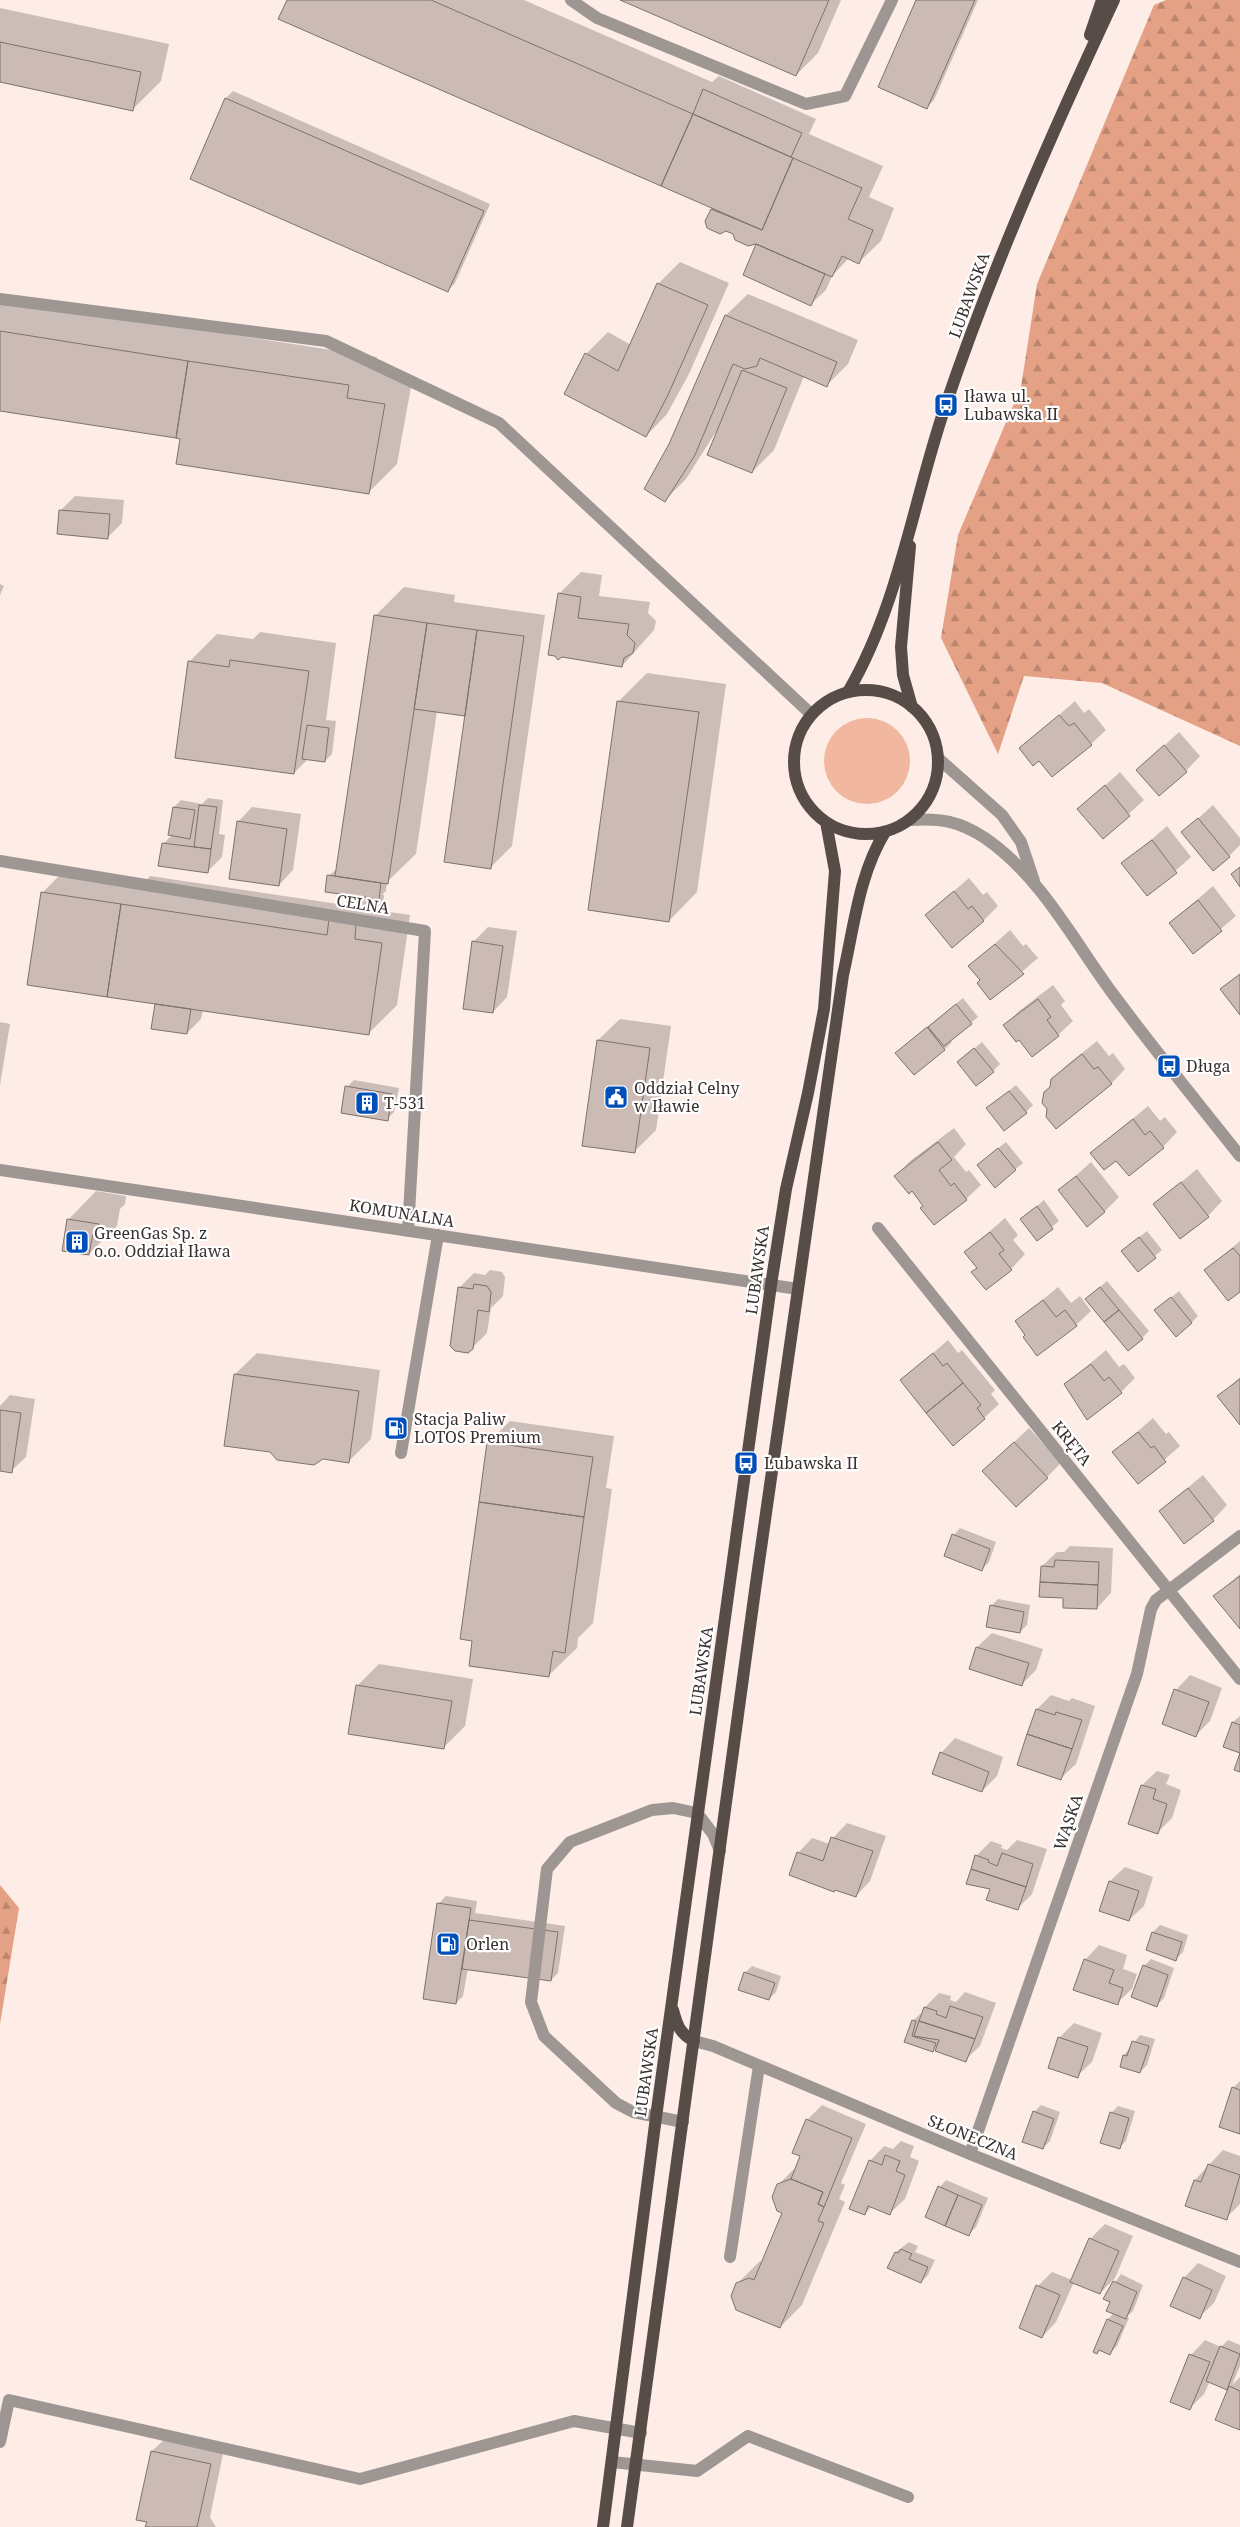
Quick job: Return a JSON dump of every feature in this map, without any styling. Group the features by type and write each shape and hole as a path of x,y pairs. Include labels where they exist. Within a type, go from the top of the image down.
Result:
{"main road":[{"name":"LUBAWSKA","path":"1074,86 1102,0"},
{"name":"LUBAWSKA","path":"848,692 874,641 912,523 934,439 998,260 1114,0"},
{"name":"LUBAWSKA","path":"912,523 901,647 903,676 912,706"},
{"path":"882,691 898,697 912,706 926,721 935,739 939,759 932,793 923,808 910,820 885,832 870,835 855,834 839,830 826,822 810,808 800,791 794,772 795,751 800,732 811,714 834,697 848,692 882,691"},
{"name":"LUBAWSKA","path":"603,2527 697,1813 771,1285 786,1189 808,1093 824,1010 835,871 826,822"},
{"path":"627,2527 843,974 865,876 876,847 885,832"},
{"path":"672,2002 677,2025 684,2036 694,2041"}],"street":[{"path":"571,0 597,18 806,104 845,96 892,0"},
{"path":"0,299 326,341 499,423 811,714"},
{"path":"939,759 1002,815 1021,842 1034,881"},
{"path":"910,820 936,818 964,826 986,839 1034,881 1116,998 1240,1156"},
{"name":"CELNA","path":"0,861 425,930 408,1231"},
{"name":"KOMUNALNA","path":"0,1170 798,1289"},
{"name":"KRĘTA","path":"878,1228 1240,1679"},
{"path":"402,1454 438,1235"},
{"name":"WĄSKA","path":"970,2154 1137,1674 1151,1609 1156,1600 1240,1536"},
{"path":"683,2122 633,2112 616,2103 544,2036 531,2002 547,1869 570,1842 652,1810 673,1808 697,1813 710,1828 720,1850"},
{"name":"SŁONECZNA","path":"694,2041 713,2046 970,2154 1240,2262"},
{"path":"730,2257 759,2066"},
{"path":"0,2442 9,2400 360,2479 574,2421 641,2433"},
{"path":"612,2462 697,2471 748,2436 908,2497"}],"shaded area":[{"path":"867,718 883,722 897,731 906,745 910,761 906,777 897,791 883,800 867,804 851,800 837,791 828,777 824,761 828,745 837,731 851,722"}],"green space":[{"path":"1166,0 1240,0 1240,746 1102,683 1024,676 998,754 941,638 958,535 1021,387 1037,284 1154,5"},
{"path":"0,1885 19,1908 0,2024"}],"building":[{"path":"287,0 431,0 693,114 661,186 278,19"},
{"path":"620,0 829,0 796,76"},
{"path":"916,0 975,0 927,109 878,87"},
{"path":"0,42 141,72 133,111 0,82"},
{"path":"703,89 802,133 791,157 693,114"},
{"path":"225,98 484,211 448,292 190,179"},
{"path":"693,114 793,158 762,230 661,186"},
{"path":"793,158 862,188 848,219 873,230 859,264 842,256 832,277 756,244 748,246 735,240 733,234 726,231 720,234 707,228 705,221 711,209 762,230"},
{"path":"756,244 825,274 811,306 743,275"},
{"path":"657,283 708,305 667,397 646,437 564,394 585,353 618,371"},
{"path":"725,315 837,362 827,387 760,358 757,366 745,369 733,364 695,455 665,502 644,489 669,444"},
{"path":"0,331 188,361 176,438 0,411"},
{"path":"188,361 349,385 347,398 385,404 369,494 176,464 180,439 176,438"},
{"path":"742,370 787,388 752,473 707,455"},
{"path":"59,510 110,514 108,539 57,534"},
{"path":"558,593 581,597 578,618 629,624 627,635 635,643 633,653 624,658 622,667 562,657 558,660 555,656 548,655"},
{"path":"374,615 427,623 388,884 335,876"},
{"path":"427,623 477,630 465,716 414,709"},
{"path":"477,630 524,636 491,869 444,862"},
{"path":"230,660 309,671 294,774 175,758 188,661 229,667"},
{"path":"617,701 699,712 669,922 588,910"},
{"path":"1059,715 1069,726 1074,723 1092,745 1052,777 1039,761 1033,766 1019,748"},
{"path":"307,725 329,728 325,762 302,759"},
{"path":"1164,745 1187,772 1159,796 1136,770"},
{"path":"1105,785 1130,816 1103,839 1077,809"},
{"path":"199,805 217,807 211,849 194,847"},
{"path":"173,807 195,810 190,839 168,835"},
{"path":"1198,818 1230,857 1213,871 1181,832"},
{"path":"237,821 287,829 279,886 229,879"},
{"path":"1152,840 1177,873 1147,896 1121,863"},
{"path":"162,843 211,849 208,873 158,866"},
{"path":"1240,867 1240,887 1231,874"},
{"path":"327,875 381,883 379,899 325,892"},
{"path":"954,891 968,909 972,906 984,921 952,948 925,915"},
{"path":"41,892 121,904 107,997 27,985"},
{"path":"1198,900 1222,931 1193,954 1169,923"},
{"path":"121,904 327,935 329,919 356,923 355,939 382,943 369,1035 107,997"},
{"path":"472,941 503,946 493,1013 463,1009"},
{"path":"995,944 1024,974 990,1000 977,983 980,980 968,966"},
{"path":"1240,974 1240,1015 1220,989"},
{"path":"1038,999 1051,1017 1047,1020 1059,1036 1032,1057 1019,1040 1016,1042 1003,1025"},
{"path":"155,1004 191,1009 187,1034 151,1029"},
{"path":"956,1004 972,1024 944,1046 928,1027"},
{"path":"927,1027 945,1050 914,1075 895,1053"},
{"name":"Oddział Celny w Iławie","path":"597,1040 650,1048 635,1153 582,1146"},
{"path":"974,1048 994,1072 976,1086 957,1062"},
{"path":"1082,1054 1094,1069 1098,1067 1112,1084 1056,1129 1046,1117 1047,1109 1042,1103 1044,1092 1050,1087 1051,1079"},
{"name":"T-531","path":"345,1086 392,1094 388,1121 341,1113"},
{"path":"1009,1091 1027,1113 1004,1131 986,1108"},
{"path":"1133,1119 1145,1135 1150,1131 1164,1148 1129,1176 1116,1161 1104,1170 1090,1153"},
{"path":"938,1142 952,1160 939,1170 951,1186 954,1183 967,1200 934,1225 920,1208 923,1206 912,1191 909,1194 894,1176"},
{"path":"998,1148 1016,1170 995,1188 977,1165"},
{"path":"1076,1176 1105,1212 1087,1227 1058,1190"},
{"path":"1181,1182 1209,1217 1180,1239 1153,1204"},
{"path":"1037,1206 1053,1229 1037,1241 1020,1219"},
{"name":"GreenGas Sp. z o.o. Oddział Iława","path":"67,1219 99,1224 97,1234 93,1233 89,1255 62,1251"},
{"path":"990,1232 1004,1250 999,1254 1012,1270 986,1290 971,1272 977,1268 964,1252"},
{"path":"1139,1237 1156,1258 1138,1272 1121,1251"},
{"path":"1233,1248 1240,1256 1240,1292 1228,1301 1204,1270"},
{"path":"474,1284 487,1286 491,1292 489,1312 478,1310 473,1349 468,1353 455,1351 450,1346 458,1287 473,1289"},
{"path":"1100,1287 1119,1310 1104,1322 1085,1299"},
{"path":"1171,1297 1192,1323 1176,1337 1154,1310"},
{"path":"1043,1300 1056,1317 1065,1310 1077,1326 1037,1356 1023,1337 1025,1335 1015,1321"},
{"path":"1119,1310 1143,1339 1128,1351 1104,1322"},
{"path":"933,1353 943,1366 947,1363 963,1383 926,1413 900,1380"},
{"path":"1091,1364 1104,1381 1109,1377 1122,1393 1087,1420 1064,1384"},
{"path":"234,1374 359,1391 349,1463 323,1459 314,1465 277,1460 270,1452 224,1446"},
{"path":"1240,1379 1240,1425 1217,1396"},
{"path":"963,1383 981,1405 977,1408 985,1419 953,1446 926,1413"},
{"path":"0,1410 21,1413 12,1473 0,1471"},
{"path":"1138,1432 1151,1448 1154,1446 1166,1462 1138,1484 1112,1452"},
{"path":"487,1442 593,1457 584,1517 479,1502"},
{"path":"1014,1442 1048,1478 1016,1507 982,1471"},
{"path":"1188,1488 1214,1521 1184,1544 1159,1511"},
{"path":"479,1502 584,1517 565,1653 553,1651 549,1677 469,1666 472,1641 460,1639"},
{"path":"952,1534 990,1549 982,1571 944,1556"},
{"path":"1055,1560 1099,1562 1098,1585 1040,1582 1041,1566 1054,1567"},
{"path":"1240,1576 1240,1629 1213,1596"},
{"path":"1040,1582 1098,1585 1097,1609 1063,1608 1063,1598 1039,1597"},
{"path":"990,1605 1024,1612 1020,1633 986,1627"},
{"path":"976,1647 1029,1663 1022,1686 969,1669"},
{"path":"356,1685 452,1701 444,1749 348,1734"},
{"path":"1174,1689 1209,1702 1196,1737 1162,1724"},
{"path":"1036,1709 1055,1715 1056,1712 1082,1720 1072,1749 1027,1734"},
{"path":"1232,1722 1240,1725 1240,1753 1223,1747"},
{"path":"1027,1734 1072,1749 1061,1780 1017,1765"},
{"path":"940,1752 989,1772 982,1792 932,1774"},
{"path":"1240,1753 1240,1772 1234,1770"},
{"path":"1141,1785 1156,1789 1153,1799 1167,1804 1158,1834 1128,1824"},
{"path":"831,1837 873,1851 856,1897 835,1890 834,1892 789,1875 797,1852 823,1861"},
{"path":"1002,1853 1033,1864 1026,1887 971,1869 975,1855 989,1860 988,1862 997,1866"},
{"path":"971,1869 1026,1887 1018,1910 986,1900 990,1889 966,1884"},
{"path":"1109,1881 1139,1891 1129,1921 1099,1911"},
{"name":"Orlen","path":"437,1903 471,1908 456,2004 423,1999"},
{"path":"469,1920 558,1932 551,1981 462,1969"},
{"path":"1152,1932 1182,1942 1176,1961 1146,1950"},
{"path":"1084,1959 1114,1970 1109,1983 1123,1988 1118,2005 1073,1990"},
{"path":"1143,1965 1168,1975 1157,2007 1131,1997"},
{"path":"744,1972 775,1983 769,2000 738,1990"},
{"path":"950,2006 983,2017 975,2039 919,2021 924,2007 937,2011 936,2014 946,2018"},
{"path":"912,2020 916,2021 912,2036 936,2043 933,2052 904,2042"},
{"path":"919,2021 975,2039 966,2062 935,2051 939,2040 914,2036"},
{"path":"1058,2037 1088,2047 1078,2078 1048,2068"},
{"path":"1132,2041 1149,2046 1140,2073 1120,2067 1123,2055 1127,2056"},
{"path":"1232,2087 1240,2090 1240,2134 1219,2127"},
{"path":"1033,2111 1054,2119 1043,2149 1022,2142"},
{"path":"1110,2112 1129,2118 1120,2149 1100,2143"},
{"path":"806,2119 852,2138 824,2207 818,2204 823,2192 791,2179 800,2156 792,2153"},
{"path":"885,2155 900,2161 896,2171 905,2175 890,2215 868,2206 865,2215 849,2209 869,2160 882,2165"},
{"path":"1208,2164 1240,2175 1227,2220 1185,2206 1194,2180 1201,2182"},
{"path":"791,2179 823,2192 818,2204 824,2207 818,2221 824,2223 780,2328 736,2310 731,2296 736,2283 749,2278 754,2280 782,2213 777,2211 772,2197 777,2184"},
{"path":"938,2186 958,2195 945,2226 925,2217"},
{"path":"958,2195 982,2205 969,2236 945,2226"},
{"path":"1089,2238 1119,2251 1100,2294 1070,2282"},
{"path":"901,2249 912,2254 909,2259 928,2267 921,2283 887,2268 895,2252 898,2253"},
{"path":"1183,2277 1212,2290 1200,2319 1170,2306"},
{"path":"1113,2281 1137,2292 1126,2319 1106,2311 1110,2302 1103,2299"},
{"path":"1036,2285 1060,2295 1042,2338 1019,2328"},
{"path":"1107,2319 1123,2326 1110,2355 1099,2350 1097,2354 1093,2352"},
{"path":"1220,2346 1240,2354 1227,2390 1206,2381"},
{"path":"1189,2354 1210,2362 1190,2410 1170,2402"},
{"path":"1229,2386 1240,2391 1240,2430 1215,2420"},
{"path":"151,2451 211,2464 197,2527 145,2527 147,2522 136,2520"}],"place":[{"name":"Iława ul. Lubawska II","path":"946,405"},
{"name":"Długa","path":"1169,1066"},
{"name":"Oddział Celny w Iławie","path":"616,1097"},
{"name":"T-531","path":"367,1103"},
{"name":"GreenGas Sp. z o.o. Oddział Iława","path":"77,1242"},
{"name":"Stacja Paliw LOTOS Premium","path":"396,1428"},
{"name":"Lubawska II","path":"746,1463"},
{"name":"Orlen","path":"448,1944"}]}
